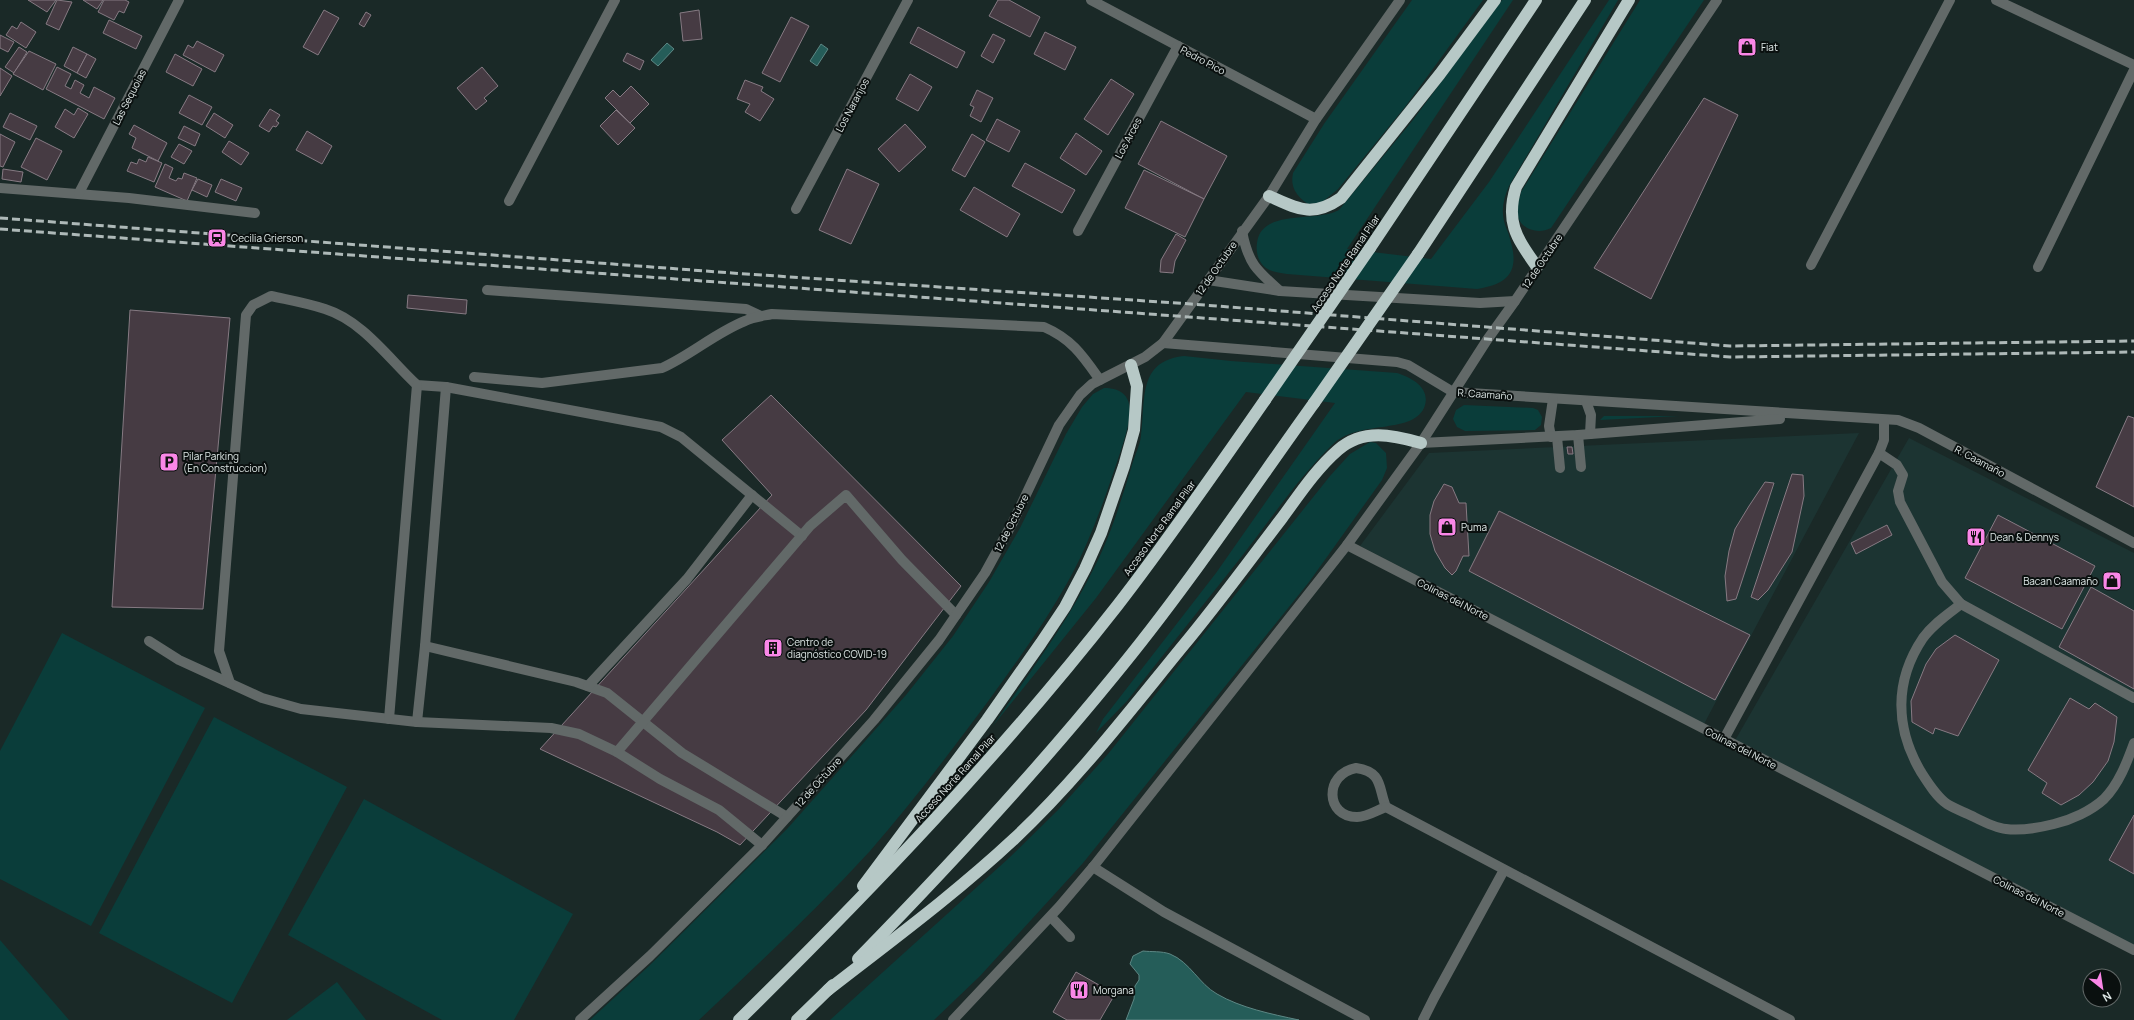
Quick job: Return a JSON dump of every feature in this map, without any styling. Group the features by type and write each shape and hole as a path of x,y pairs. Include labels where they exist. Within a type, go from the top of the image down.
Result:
{"highway":[{"path":"1268,196 1294,207 1314,210 1328,207 1341,198 1426,92 1495,0"},
{"name":"Acceso Norte Ramal Pilar","path":"739,1020 828,933 967,784 1043,697 1121,600 1180,521 1265,400 1370,248 1536,0"},
{"path":"797,1020 913,903 1004,803 1113,677 1158,619 1314,403 1418,254 1585,0"},
{"path":"1537,267 1514,231 1511,214 1512,202 1516,187 1628,0"},
{"path":"828,933 1001,701 1065,606 1085,569 1101,533 1124,466 1134,430 1137,386 1131,365"},
{"path":"828,990 958,890 1015,838 1064,788 1186,642 1303,490 1339,449 1352,441 1377,434 1391,435 1421,443"}],"street":[{"name":"Las Sequoias","path":"79,193 179,0"},
{"path":"509,200 615,0"},
{"name":"Los Naranjos","path":"796,210 908,0"},
{"name":"Pedro Pico","path":"1091,0 1316,119"},
{"name":"12 de Octubre","path":"580,1020 650,956 762,845 874,720 939,640 985,573 1059,424 1080,395 1100,380 1145,357 1163,343 1268,196 1316,119 1400,0"},
{"name":"12 de Octubre","path":"952,1020 1051,917 1093,867 1347,545 1421,443 1487,340 1515,301 1717,0"},
{"path":"1811,265 1950,0"},
{"path":"1996,0 2134,65"},
{"name":"Los Arces","path":"1078,231 1178,46"},
{"path":"2038,268 2134,70"},
{"path":"0,188 79,193 255,213"},
{"path":"1242,231 1246,252 1253,265 1261,275 1280,291"},
{"path":"1208,280 1280,291 1480,303 1515,301"},
{"path":"488,290 746,309 761,316"},
{"path":"230,683 219,650 221,606 246,315 252,305 271,296 326,309 348,320 369,336 417,385 446,387 661,427 681,437 802,536"},
{"path":"474,377 542,383 662,368 677,362 734,326 761,316 772,314 1044,327 1060,334 1076,347 1100,380"},
{"name":"R. Caamaño","path":"1163,343 1397,362 1408,365 1453,392 1898,420 1918,428 2134,543"},
{"path":"389,719 417,385"},
{"path":"417,722 425,646 446,387"},
{"path":"1553,399 1549,414 1560,468"},
{"path":"1586,401 1591,415 1590,434"},
{"name":"R. Caamaño","path":"1421,443 1554,437 1816,416"},
{"path":"1724,739 1880,453 1884,440 1884,420"},
{"path":"1578,435 1581,467"},
{"path":"1880,453 1897,465 1903,475 1898,491 1900,502 1942,582 1961,604 2134,698"},
{"path":"588,686 687,579 752,495"},
{"path":"617,752 802,536 846,496 902,560 956,615"},
{"name":"Colinas del Norte","path":"1347,545 2134,950"},
{"path":"1961,604 1924,636 1912,656 1905,680 1900,710 1903,734 1913,759 1928,784 1947,804 2005,829 2038,828 2066,821 2086,812 2104,799 2117,781 2134,743"},
{"path":"149,641 179,660 262,698 301,709 417,722 551,728 579,734 617,752 660,779 719,810 762,845"},
{"path":"425,646 588,686 607,693 623,704 682,753 787,817"},
{"path":"1386,807 1358,817 1346,814 1336,806 1333,798 1332,789 1335,781 1348,769 1356,768 1369,771 1378,779 1386,807 1790,1020"},
{"path":"1093,867 1164,912 1365,1020"},
{"path":"1423,1020 1504,870"},
{"path":"1051,917 1070,937"}],"shaded area":[{"path":"1412,0 1483,0 1405,107 1338,189 1321,203 1308,204 1300,198 1293,187 1293,173 1324,124"},
{"path":"1502,0 1513,0 1347,249 1431,259 1489,182 1609,0 1618,0 1507,190 1504,199 1503,217 1513,250 1514,260 1509,274 1497,284 1477,289 1287,274 1272,271 1262,265 1257,253 1257,243 1261,232 1268,225 1279,221 1291,218 1329,214 1339,210 1413,120"},
{"path":"1640,0 1704,0 1551,228 1539,231 1527,228 1519,220 1517,214 1517,207 1521,192"},
{"path":"667,43 674,49 658,66 651,60"},
{"path":"821,44 828,49 817,66 810,61"},
{"path":"1184,356 1231,361 1397,373 1409,378 1419,385 1423,389 1426,401 1424,408 1417,416 1408,422 1356,432 1343,437 1332,445 1296,485 1242,556 1127,701 1096,733 1103,719 1216,573 1335,403 1246,392 1096,598 992,727 1070,612 1104,546 1115,519 1140,443 1144,396 1151,374 1158,366 1169,359"},
{"path":"1104,388 1116,390 1124,394 1130,410 1129,420 1127,431 1105,498 1079,561 1052,608 1021,655 961,738 901,815 829,895 699,1020 590,1020 649,966 787,829 906,695 953,636 989,582 1020,528 1066,434 1082,407 1093,394"},
{"path":"1464,405 1533,408 1538,410 1542,417 1541,425 1535,430 1465,431 1457,427 1453,419 1456,410"},
{"path":"1604,416 1679,416 1600,420"},
{"path":"1859,433 1704,724 1360,546 1429,453"},
{"path":"1909,438 2134,553 2134,950 1733,744"},
{"path":"1370,442 1376,443 1386,453 1387,468 1382,480 1309,582 1083,863 980,976 934,1020 830,1020 1009,858 1058,810 1108,754 1330,476 1350,454"},
{"path":"62,633 205,708 91,926 0,879 0,751"},
{"path":"214,717 347,787 232,1003 99,933"},
{"path":"364,799 573,914 514,1020 442,1020 288,935"},
{"path":"0,940 69,1020 0,1020"},
{"path":"1143,951 1167,953 1177,958 1183,962 1205,985 1226,999 1256,1010 1299,1020 1126,1020 1134,999 1135,986 1139,980 1139,975 1130,964 1133,956"},
{"path":"337,982 366,1020 287,1020"}],"building":[{"path":"28,0 56,0 47,12"},
{"path":"57,0 72,2 59,30 46,24"},
{"path":"83,0 103,0 97,9"},
{"path":"104,0 125,0 129,2 124,13 119,11 114,20 98,12"},
{"path":"998,0 1009,0 1040,17 1030,37 989,16"},
{"path":"324,10 339,18 318,55 303,47"},
{"path":"699,10 702,39 683,41 680,13"},
{"path":"366,12 371,15 364,27 359,24"},
{"path":"791,17 809,26 780,82 762,73"},
{"path":"109,20 142,36 136,49 103,33"},
{"path":"21,22 36,32 26,48 6,35 12,26 17,29"},
{"path":"918,27 965,52 957,68 910,43"},
{"path":"1045,32 1076,47 1065,70 1034,54"},
{"path":"993,34 1005,40 993,63 981,56"},
{"path":"0,35 14,42 8,52 0,48"},
{"path":"197,41 224,55 215,72 183,55 188,45 193,48"},
{"path":"19,47 27,52 14,73 5,67"},
{"path":"73,47 87,54 77,73 64,66"},
{"path":"29,51 56,64 43,90 13,74"},
{"path":"627,53 644,61 640,70 623,61"},
{"path":"87,54 96,59 86,78 77,73"},
{"path":"175,54 202,69 193,86 166,72"},
{"path":"57,67 71,74 65,86 71,89 75,80 84,85 80,93 89,98 94,87 115,98 104,119 46,89"},
{"path":"482,67 498,86 484,98 487,101 476,110 457,88"},
{"path":"0,68 12,76 0,96"},
{"path":"910,74 932,87 918,111 896,99"},
{"path":"1111,79 1134,94 1108,135 1084,119"},
{"path":"745,80 763,87 761,91 774,99 760,121 745,112 750,104 737,99"},
{"path":"631,86 649,104 630,123 605,98 613,90 620,97"},
{"path":"977,90 993,98 981,122 970,116 974,107 970,105"},
{"path":"189,95 212,107 202,125 179,113"},
{"path":"1704,98 1738,115 1651,299 1594,268"},
{"path":"78,108 88,114 74,138 55,127 65,109 74,115"},
{"path":"270,109 280,115 276,121 279,123 276,127 273,126 269,132 259,126"},
{"path":"616,110 635,128 618,145 600,126"},
{"path":"10,113 37,126 30,140 3,127"},
{"path":"214,113 233,125 225,138 206,126"},
{"path":"997,119 1020,131 1009,152 986,140"},
{"path":"1161,121 1227,156 1204,199 1138,164"},
{"path":"905,124 926,147 899,172 878,149"},
{"path":"134,125 167,143 158,161 132,148 136,138 129,134"},
{"path":"184,126 200,134 195,146 178,138"},
{"path":"307,131 332,146 322,164 296,150"},
{"path":"1076,133 1102,151 1086,175 1060,158"},
{"path":"0,134 15,142 3,167 0,166"},
{"path":"972,134 985,142 965,177 952,170"},
{"path":"36,138 62,151 47,180 21,167"},
{"path":"229,141 249,153 241,165 222,152"},
{"path":"179,144 192,151 184,164 171,157"},
{"path":"148,157 162,163 154,182 127,171 131,162 137,164 139,159 146,162"},
{"path":"1025,163 1075,190 1062,213 1012,186"},
{"path":"165,164 173,168 169,178 176,181 178,178 182,179 184,173 197,178 187,201 155,187"},
{"path":"3,169 23,172 21,182 2,179"},
{"path":"847,169 879,184 851,244 819,230"},
{"path":"1144,170 1204,199 1185,237 1125,208"},
{"path":"198,179 212,185 207,197 192,190"},
{"path":"221,179 242,188 236,201 215,192"},
{"path":"974,187 1020,214 1007,237 960,210"},
{"path":"1176,234 1186,240 1175,261 1173,273 1160,272 1161,260"},
{"path":"408,295 467,300 466,314 407,308"},
{"name":"Pilar Parking (En Construccion)","path":"130,310 230,318 203,609 112,607"},
{"name":"Centro de diagnóstico COVID-19","path":"771,395 961,586 866,710 740,845 717,832 540,749 772,495 722,440"},
{"path":"2128,416 2134,418 2134,507 2096,487"},
{"path":"1567,447 1572,447 1573,454 1568,454"},
{"path":"1792,474 1803,475 1804,496 1792,552 1768,590 1758,600 1751,597"},
{"path":"1765,482 1774,483 1736,599 1727,601 1725,576 1729,551 1735,529"},
{"path":"1444,484 1452,487 1459,503 1466,503 1469,556 1463,556 1456,571 1452,575 1445,568 1435,551 1430,534 1430,515 1434,501"},
{"path":"1499,511 1750,635 1715,700 1469,571"},
{"path":"1998,515 2095,566 2062,629 1965,578"},
{"path":"1887,525 1892,535 1856,554 1851,543"},
{"path":"2091,587 2134,611 2134,689 2059,647"},
{"path":"1955,635 1999,660 1958,736 1935,728 1933,734 1912,722 1911,701 1926,664 1936,649"},
{"path":"2070,698 2089,709 2095,703 2117,717 2114,742 2108,761 2093,782 2079,795 2061,805 2042,793 2047,783 2028,770"},
{"path":"2134,815 2134,874 2109,860"},
{"path":"1076,972 1115,994 1100,1020 1067,1020 1053,1012"}],"railway":[{"path":"0,218 732,273 1191,304 1730,346 2134,341"},
{"path":"0,229 1730,357 2134,352"}],"place":[{"name":"Fiat","path":"1747,47"},
{"name":"Cecilia Grierson","path":"217,238"},
{"name":"Pilar Parking (En Construccion)","path":"169,462"},
{"name":"Puma","path":"1447,527"},
{"name":"Dean & Dennys","path":"1976,537"},
{"name":"Bacan Caamaño","path":"2112,581"},
{"name":"Centro de diagnóstico COVID-19","path":"773,648"},
{"name":"Morgana","path":"1079,990"}]}
